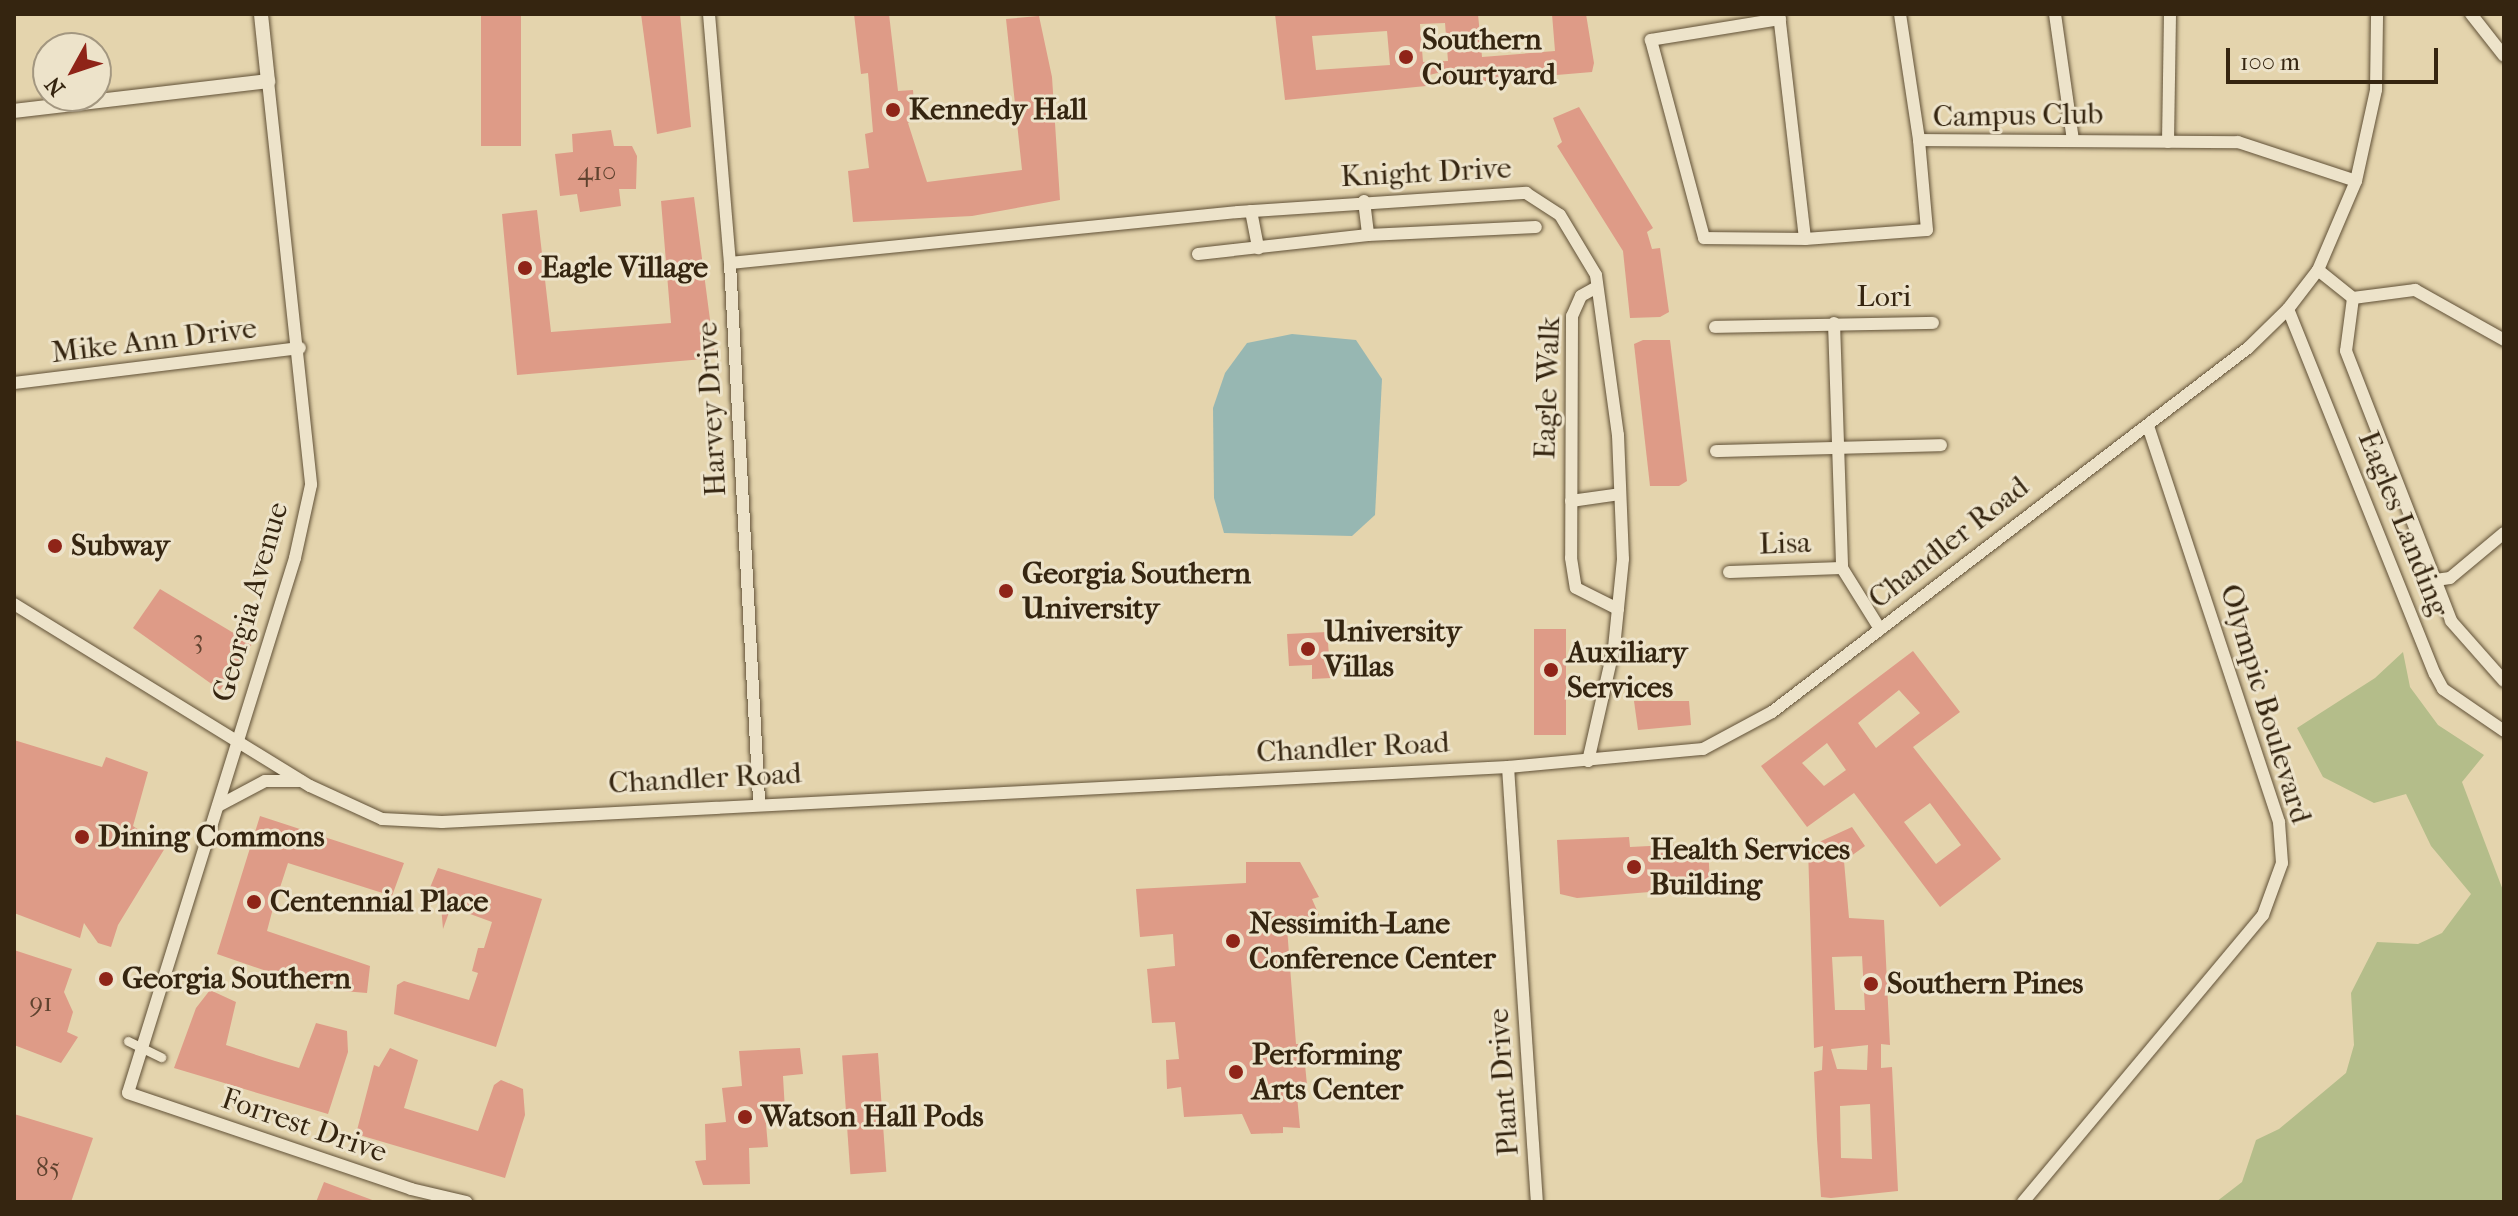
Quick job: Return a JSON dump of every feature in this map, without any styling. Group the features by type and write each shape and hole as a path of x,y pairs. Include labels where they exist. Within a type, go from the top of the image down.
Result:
{"street":[{"name":"Georgia Avenue","path":"128,1093 239,738 311,485 300,348 261,14"},
{"name":"Harvey Drive","path":"709,14 730,263 759,801"},
{"path":"1900,14 1919,140"},
{"path":"2055,14 2073,141"},
{"path":"2168,142 2170,14"},
{"name":"Chandler Road","path":"14,604 239,738 303,781 382,819 432,822 759,801 1508,767 1663,756 1725,741 1880,629 2148,426 2288,309 2318,270 2356,181 2374,105 2377,14"},
{"path":"2471,14 2504,56"},
{"path":"1779,17 1805,239 1704,238 1651,40 1779,17"},
{"path":"14,111 268,81"},
{"name":"Campus Club","path":"1805,239 1927,230 1919,140 2238,142 2356,181"},
{"name":"Knight Drive","path":"730,263 1364,201 1526,193 1560,215 1579,240 1597,287 1620,494 1618,609 1588,761"},
{"path":"1364,201 1368,235"},
{"path":"1251,211 1258,248"},
{"path":"1198,254 1368,235 1536,227"},
{"path":"2318,270 2353,298 2415,290 2504,340"},
{"name":"Eagle Walk","path":"1597,287 1581,296 1572,316 1571,501 1576,588 1618,609"},
{"path":"2353,298 2346,351 2451,621 2504,681"},
{"name":"Eagles Landing","path":"2288,309 2435,674 2443,689 2504,731"},
{"path":"1834,323 1842,568 1880,629"},
{"name":"Lori","path":"1715,327 1933,323"},
{"name":"Mike Ann Drive","path":"14,383 300,348"},
{"name":"Olympic Boulevard","path":"2023,1202 2263,915 2282,863 2279,822 2148,426"},
{"path":"1716,451 1941,445"},
{"name":"Eagle Walk","path":"1571,501 1620,494"},
{"path":"2436,580 2450,578 2504,533"},
{"name":"Lisa","path":"1729,572 1842,568"},
{"name":"Plant Drive","path":"1508,767 1537,1202"},
{"path":"218,806 265,781 303,781"},
{"path":"128,1041 161,1057"},
{"name":"Forrest Drive","path":"128,1093 411,1189 466,1202"}],"green space":[{"path":"2403,652 2410,687 2438,725 2484,755 2462,782 2504,893 2504,1202 2216,1202 2242,1182 2256,1140 2279,1129 2346,1073 2354,1045 2351,993 2377,942 2418,944 2442,933 2471,894 2431,846 2406,794 2374,803 2323,777 2297,728 2375,678"}],"water":[{"path":"1292,334 1356,340 1382,379 1375,515 1352,536 1224,533 1214,498 1213,408 1225,373 1247,343"}],"building":[{"path":"481,14 521,14 521,146 481,146"},
{"path":"641,14 680,14 691,127 657,134"},
{"name":"Kennedy Hall","path":"854,14 889,14 898,91 913,90 915,119 908,123 927,182 1022,170 1006,19 1039,16 1052,77 1060,200 972,216 853,222 848,171 869,168 865,134 873,132 868,73 861,74"},
{"path":"1275,14 1478,14 1482,57 1555,51 1552,14 1586,14 1594,63 1592,72 1451,84 1446,71 1425,76 1426,86 1285,100","holes":["1445,23 1448,61 1423,62 1420,24","1387,31 1390,65 1316,70 1312,36"]},
{"path":"1579,107 1653,228 1647,232 1652,249 1660,248 1669,312 1660,317 1630,318 1623,251 1557,146 1562,142 1553,118"},
{"name":"Eagle Village","path":"611,130 614,146 632,146 637,156 636,189 619,189 621,206 580,212 577,194 560,196 555,154 573,152 572,134"},
{"name":"Eagle Village","path":"694,197 715,358 517,375 502,214 537,210 551,332 671,323 661,201"},
{"path":"1643,340 1670,340 1687,481 1679,486 1650,486 1634,344"},
{"path":"160,589 252,644 220,690 133,628"},
{"name":"Auxiliary Services","path":"1534,629 1566,629 1566,735 1534,735"},
{"name":"University Villas","path":"1327,632 1331,678 1312,679 1312,665 1289,666 1287,634"},
{"path":"1913,651 1960,712 1913,747 2001,859 1940,907 1854,793 1807,827 1761,766","holes":["1899,690 1920,713 1876,748 1858,723","1827,743 1846,770 1824,786 1802,763","1930,803 1961,845 1936,864 1904,822"]},
{"path":"1634,701 1689,701 1691,725 1638,730"},
{"name":"Dining Commons","path":"14,740 102,767 106,757 148,772 133,826 165,848 118,925 111,947 98,943 84,923 80,938 14,913"},
{"name":"Centennial Place","path":"260,816 404,863 392,896 288,863 272,912 267,931 370,966 367,993 319,989 217,954"},
{"path":"1852,827 1865,846 1844,861 1849,918 1884,920 1890,1045 1881,1044 1881,1068 1892,1067 1898,1191 1821,1197 1814,1072 1822,1070 1823,1046 1814,1048 1808,847","holes":["1862,956 1865,1010 1835,1010 1832,957","1868,1045 1867,1070 1837,1069 1831,1049","1870,1104 1872,1159 1841,1158 1840,1106"]},
{"name":"Health Services Building","path":"1629,837 1630,847 1708,843 1710,887 1577,898 1560,894 1557,840"},
{"path":"1246,862 1300,862 1319,897 1312,899 1319,915 1287,928 1296,1044 1303,1044 1307,1085 1296,1085 1300,1128 1283,1127 1283,1133 1251,1134 1242,1114 1184,1117 1181,1087 1167,1089 1166,1060 1179,1059 1175,1022 1152,1023 1147,969 1175,966 1173,934 1140,937 1136,889 1246,883"},
{"name":"Centennial Place","path":"438,868 542,899 496,1047 394,1014 397,985 404,981 469,1000 478,973 472,971 478,948 484,948 492,922 451,907 443,929 441,906 427,895"},
{"path":"14,950 72,969 64,992 73,1012 67,1032 78,1037 61,1063 14,1045"},
{"name":"Centennial Place","path":"210,990 236,1002 226,1045 275,1061 299,1068 316,1023 347,1031 348,1052 328,1114 174,1068 196,1008"},
{"path":"390,1048 418,1060 404,1108 478,1131 494,1085 501,1080 523,1089 525,1115 505,1178 356,1134 374,1065 379,1067"},
{"name":"Watson Hall Pods","path":"800,1048 803,1074 783,1076 785,1111 765,1112 768,1147 749,1148 750,1184 703,1185 695,1161 706,1160 705,1124 726,1122 722,1088 742,1086 739,1051"},
{"path":"878,1053 886,1172 850,1174 842,1056"},
{"path":"14,1114 93,1138 71,1202 14,1202"},
{"path":"324,1182 375,1201 375,1202 316,1202"}],"place":[{"name":"Southern Courtyard","path":"1406,57"},
{"name":"Kennedy Hall","path":"893,110"},
{"name":"Eagle Village","path":"525,268"},
{"name":"Subway","path":"55,546"},
{"name":"Georgia Southern University","path":"1006,591"},
{"name":"University Villas","path":"1308,649"},
{"name":"Auxiliary Services","path":"1551,670"},
{"name":"Dining Commons","path":"82,837"},
{"name":"Health Services Building","path":"1634,867"},
{"name":"Centennial Place","path":"254,902"},
{"name":"Nessimith-Lane Conference Center","path":"1233,941"},
{"name":"Georgia Southern","path":"106,979"},
{"name":"Southern Pines","path":"1871,984"},
{"name":"Performing Arts Center","path":"1236,1072"},
{"name":"Watson Hall Pods","path":"745,1117"}]}
